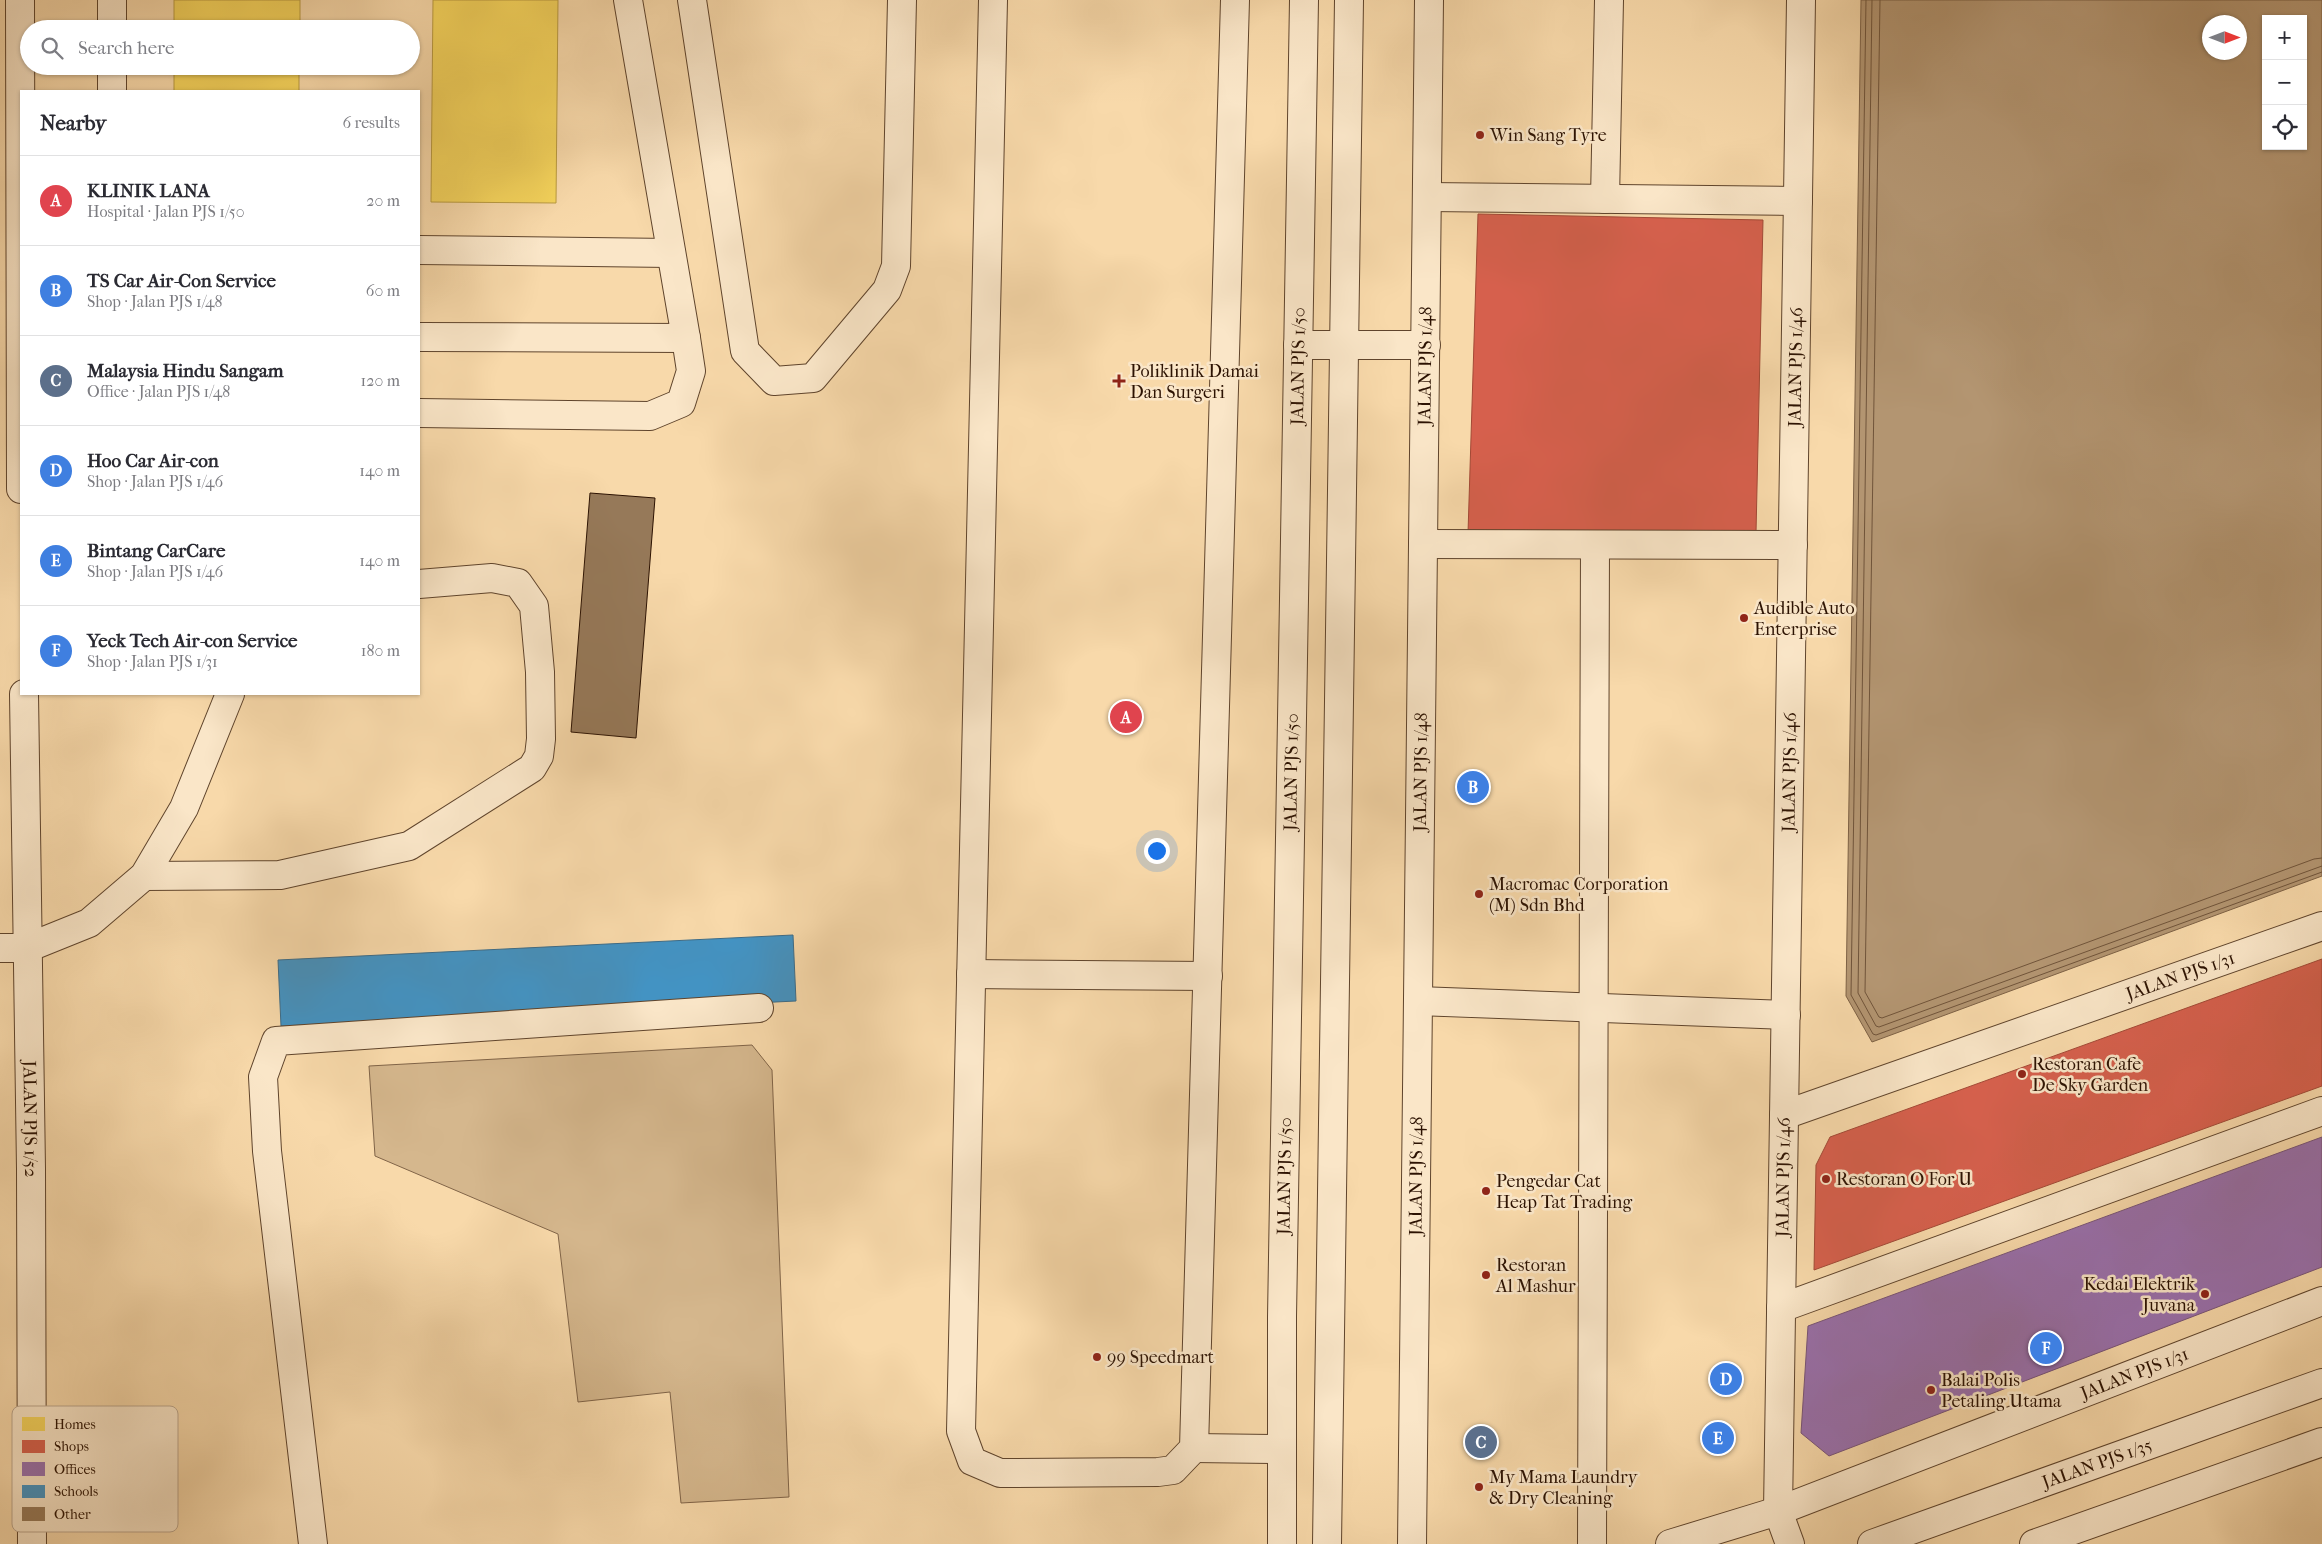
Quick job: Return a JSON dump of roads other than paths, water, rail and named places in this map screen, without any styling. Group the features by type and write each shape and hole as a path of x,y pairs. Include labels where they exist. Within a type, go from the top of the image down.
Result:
{"street":[{"path":"20,0 10,34 20,454"},
{"path":"112,0 112,20"},
{"path":"420,413 650,416 681,403 691,371 628,0"},
{"path":"692,0 745,351 774,382 814,378 887,290 896,266 902,0"},
{"path":"993,0 961,1431 972,1461 1000,1473 1158,1472 1173,1470 1194,1448 1234,0"},
{"name":"JALAN PJS 1/50","path":"1282,1544 1282,1317 1304,0"},
{"path":"1327,1544 1349,0"},
{"name":"JALAN PJS 1/48","path":"1412,1544 1429,0"},
{"path":"1605,199 1609,0"},
{"name":"JALAN PJS 1/46","path":"1790,1544 1778,1511 1801,0"},
{"path":"112,75 112,90"},
{"path":"1427,197 1798,201"},
{"path":"420,250 671,253"},
{"path":"420,337 686,338"},
{"path":"1298,345 1426,345"},
{"path":"1423,544 1793,545"},
{"path":"1592,1544 1595,545"},
{"path":"144,876 280,875 409,846 532,768 539,756 542,706 534,606 518,583 492,578 420,584"},
{"name":"JALAN PJS 1/52","path":"24,695 31,1169 32,1406"},
{"path":"0,948 27,948 89,923 144,876 184,808 230,695"},
{"name":"JALAN PJS 1/31","path":"1784,1115 2322,926"},
{"path":"971,974 1208,976"},
{"path":"1418,1001 1786,1015"},
{"path":"312,1544 267,1151 263,1077 276,1041 759,1008"},
{"path":"1782,1308 2322,1111"},
{"name":"JALAN PJS 1/31","path":"1778,1511 2322,1301"},
{"name":"JALAN PJS 1/35","path":"1872,1544 2322,1383"},
{"path":"2034,1544 2322,1442"},
{"path":"1194,1448 1282,1449"},
{"path":"1670,1544 1778,1511"}],"water":[{"path":"1861,0 2322,0 2322,876 1872,1042 1846,996"}],"place":[{"name":"Win Sang Tyre","path":"1480,135"},
{"name":"Poliklinik Damai Dan Surgeri","path":"1119,381"},
{"name":"Audible Auto Enterprise","path":"1744,618"},
{"name":"KLINIK LANA","path":"1126,717"},
{"name":"TS Car Air-Con Service","path":"1473,787"},
{"name":"Macromac Corporation (M) Sdn Bhd","path":"1479,894"},
{"name":"Restoran Cafe De Sky Garden","path":"2022,1074"},
{"name":"Restoran O For U","path":"1826,1179"},
{"name":"Pengedar Cat Heap Tat Trading","path":"1486,1191"},
{"name":"Restoran Al Mashur","path":"1486,1275"},
{"name":"Kedai Elektrik Juvana","path":"2205,1294"},
{"name":"Yeck Tech Air-con Service","path":"2046,1348"},
{"name":"99 Speedmart","path":"1097,1357"},
{"name":"Hoo Car Air-con","path":"1726,1379"},
{"name":"Balai Polis Petaling Utama","path":"1931,1390"},
{"name":"Bintang CarCare","path":"1718,1438"},
{"name":"Malaysia Hindu Sangam","path":"1481,1442"},
{"name":"My Mama Laundry & Dry Cleaning","path":"1479,1487"}]}
